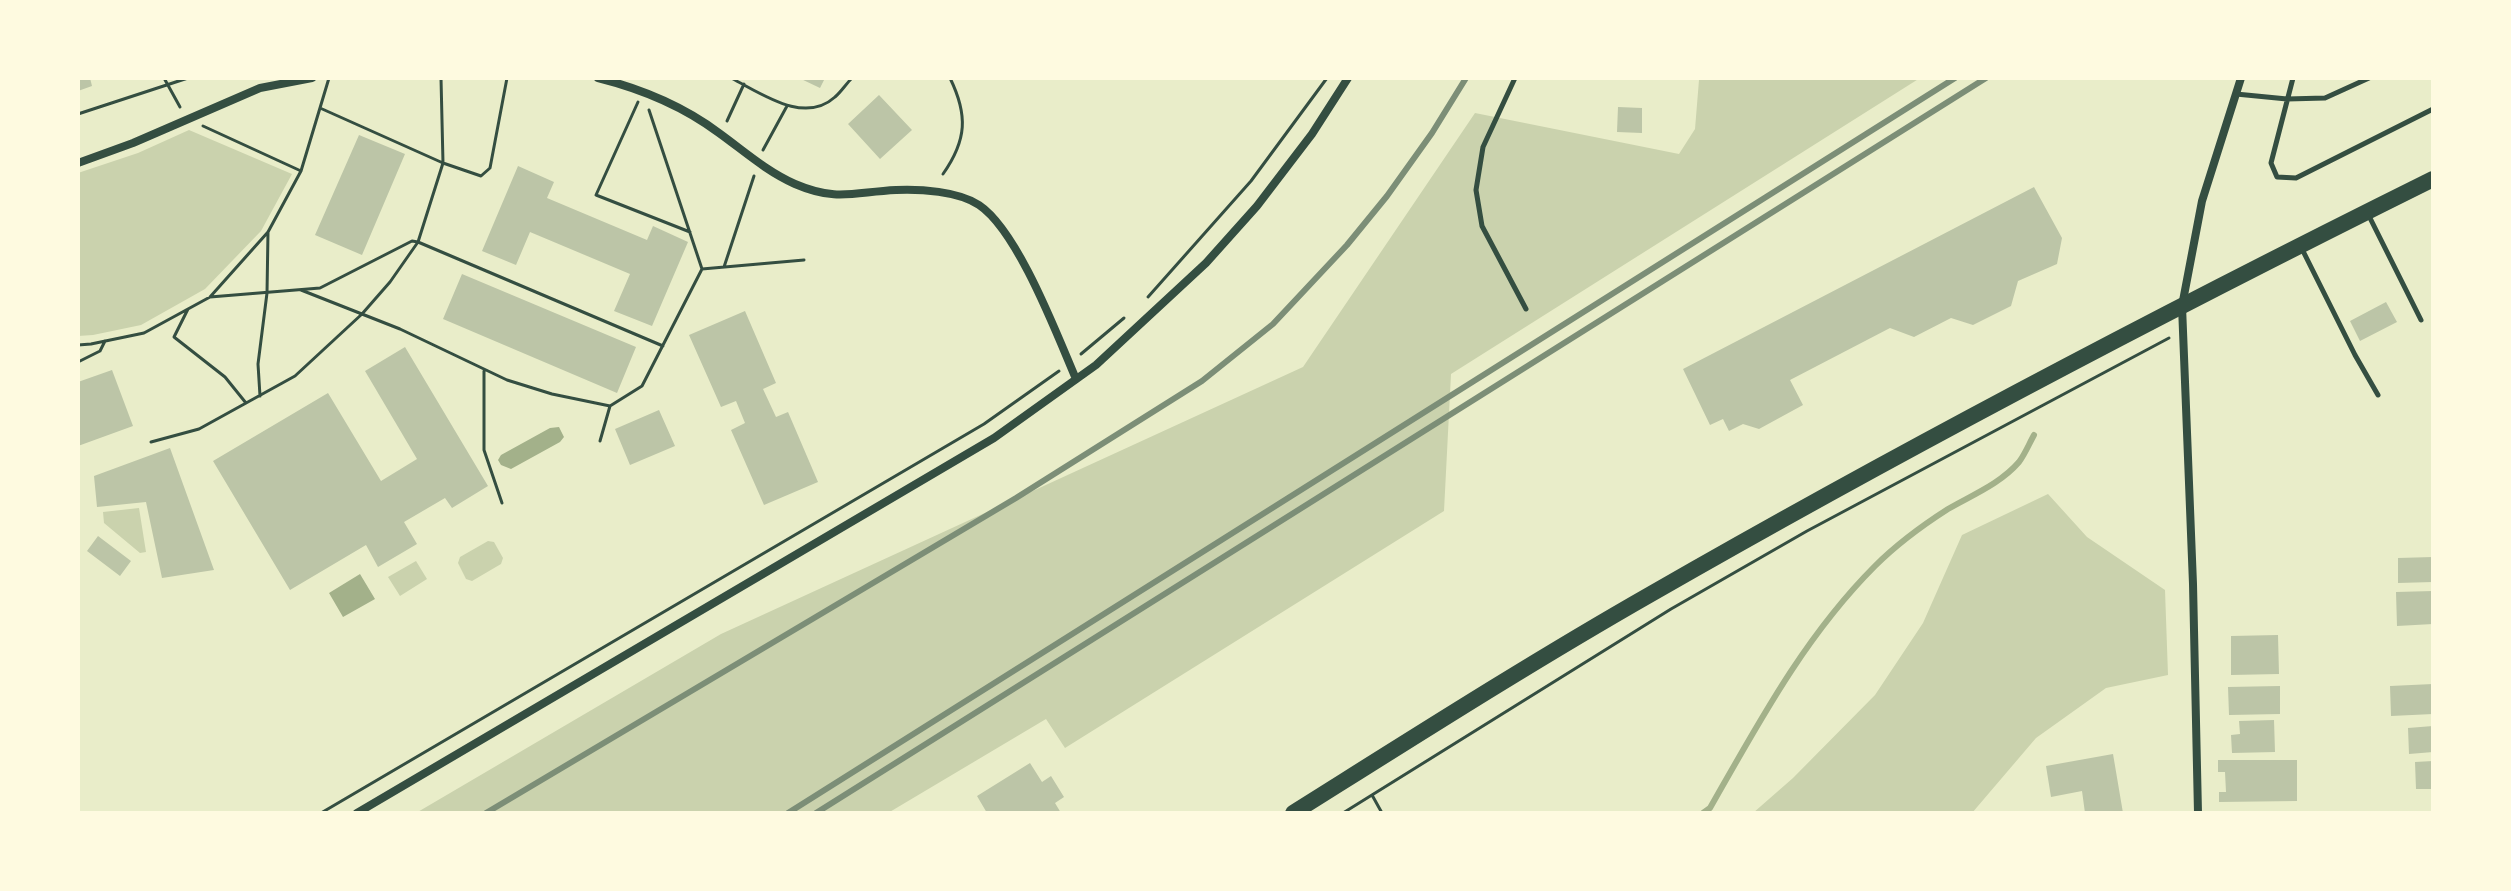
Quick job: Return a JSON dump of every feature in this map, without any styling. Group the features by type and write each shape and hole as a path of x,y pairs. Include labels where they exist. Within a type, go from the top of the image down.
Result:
{"main road":[{"path":"1293,813 1651,594 1970,418 2433,179"}],"street":[{"path":"78,163 133,143 260,88 312,78"},
{"path":"598,78 643,91 698,119 783,179 813,192 845,196 896,190 938,191 978,204 1006,233 1048,313 1076,379"},
{"path":"357,813 994,438 1096,365 1206,263 1257,206 1312,134 1348,78"},
{"path":"2198,813 2182,306 2202,201 2241,78"}],"lane":[{"path":"1515,78 1483,147 1476,190 1482,226 1526,309"},
{"path":"2293,78 2271,163 2277,177 2296,178 2433,109"},
{"path":"2236,94 2287,99 2325,98 2369,78"},
{"path":"2367,212 2421,320"},
{"path":"2301,246 2378,395"}],"path":[{"path":"164,78 187,119 301,171"},
{"path":"78,114 188,78"},
{"path":"78,345 144,333 210,297 268,232 301,171 329,78"},
{"path":"151,442 199,429 295,376 362,314 390,282 418,242 443,163 441,78"},
{"path":"320,108 443,163 481,176 490,168 507,78"},
{"path":"731,78 787,106 810,108 833,99 852,78"},
{"path":"943,174 956,155 964,128 960,98 950,78"},
{"path":"1139,306 1251,181 1327,78"},
{"path":"727,121 744,84"},
{"path":"643,91 596,195 690,232"},
{"path":"600,441 610,406 642,386 702,269 643,91"},
{"path":"724,267 763,148 787,106"},
{"path":"260,397 258,364 267,293 268,232"},
{"path":"210,297 320,288 412,241 663,346"},
{"path":"702,269 804,260"},
{"path":"300,290 400,329 484,371 552,394 610,406"},
{"path":"188,309 174,337 225,377 246,403"},
{"path":"1085,351 1128,315"},
{"path":"1343,813 1671,609 1807,531 2183,331"},
{"path":"78,362 100,351 105,341"},
{"path":"484,371 484,450 502,503"},
{"path":"321,813 984,424 1057,372"},
{"path":"1372,795 1382,813"}],"shaded area":[{"path":"1920,78 1451,374 1444,511 1065,748 1046,719 888,813 416,813 721,634 1303,367 1475,113 1679,154 1695,129 1699,80"},
{"path":"189,130 292,174 261,231 205,289 141,325 78,336 78,173 138,153"},
{"path":"559,427 564,437 560,442 511,469 501,465 498,460 501,455 550,428"},
{"path":"2048,494 2087,537 2165,590 2168,675 2106,688 2036,738 1972,813 1753,813 1793,778 1875,695 1923,623 1962,535"},
{"path":"139,508 146,552 140,553 104,523 103,512"},
{"path":"488,541 494,542 503,558 501,564 472,581 466,579 458,563 460,557"},
{"path":"416,561 427,579 400,596 388,577"},
{"path":"360,574 375,599 343,617 329,593"}],"building":[{"path":"78,78 90,78 92,86 78,91"},
{"path":"799,78 825,78 820,88"},
{"path":"879,95 912,130 880,159 848,124"},
{"path":"1618,107 1642,108 1642,133 1617,132"},
{"path":"359,135 405,154 362,255 315,235"},
{"path":"518,166 554,182 547,198 647,240 653,226 688,242 652,326 614,311 630,274 530,232 516,265 482,251"},
{"path":"2034,187 2062,238 2057,264 2018,281 2011,306 1973,325 1951,318 1914,337 1890,328 1790,380 1803,405 1759,429 1743,424 1729,431 1723,419 1710,425 1683,369"},
{"path":"462,274 636,347 617,393 443,319"},
{"path":"2386,302 2397,322 2360,341 2350,321"},
{"path":"745,311 776,383 763,389 776,417 788,412 818,482 764,505 731,430 745,423 736,401 721,407 689,335"},
{"path":"405,347 488,486 452,508 445,498 404,522 417,544 378,567 366,545 290,590 213,461 328,393 381,481 417,459 365,371"},
{"path":"112,370 133,426 78,446 78,382"},
{"path":"659,410 675,446 630,465 615,429"},
{"path":"170,448 214,570 162,578 146,502 97,507 94,476"},
{"path":"98,536 131,561 120,576 87,551"},
{"path":"2433,557 2433,582 2398,583 2398,558"},
{"path":"2433,591 2433,624 2397,626 2396,592"},
{"path":"2278,635 2279,674 2231,675 2231,636"},
{"path":"2433,684 2433,714 2391,716 2390,686"},
{"path":"2280,686 2280,714 2229,715 2228,687"},
{"path":"2274,720 2275,752 2232,753 2231,735 2240,734 2239,721"},
{"path":"2433,726 2433,752 2409,754 2408,728"},
{"path":"2113,754 2123,813 2085,813 2082,791 2051,797 2046,766"},
{"path":"2218,760 2297,760 2297,801 2219,802 2219,792 2226,792 2225,772 2218,772"},
{"path":"2433,761 2433,789 2416,789 2415,762"},
{"path":"1030,763 1042,782 1051,776 1064,797 1055,803 1061,813 987,813 977,796"}],"waterway":[{"path":"1703,813 1710,808 1805,651 1850,593 1883,558 1910,536 2011,470 2034,435"}],"railway":[{"path":"486,813 1016,498 1202,381 1273,324 1347,245 1432,133 1466,78"},
{"path":"788,813 1955,78"},
{"path":"816,813 1986,78"}]}
